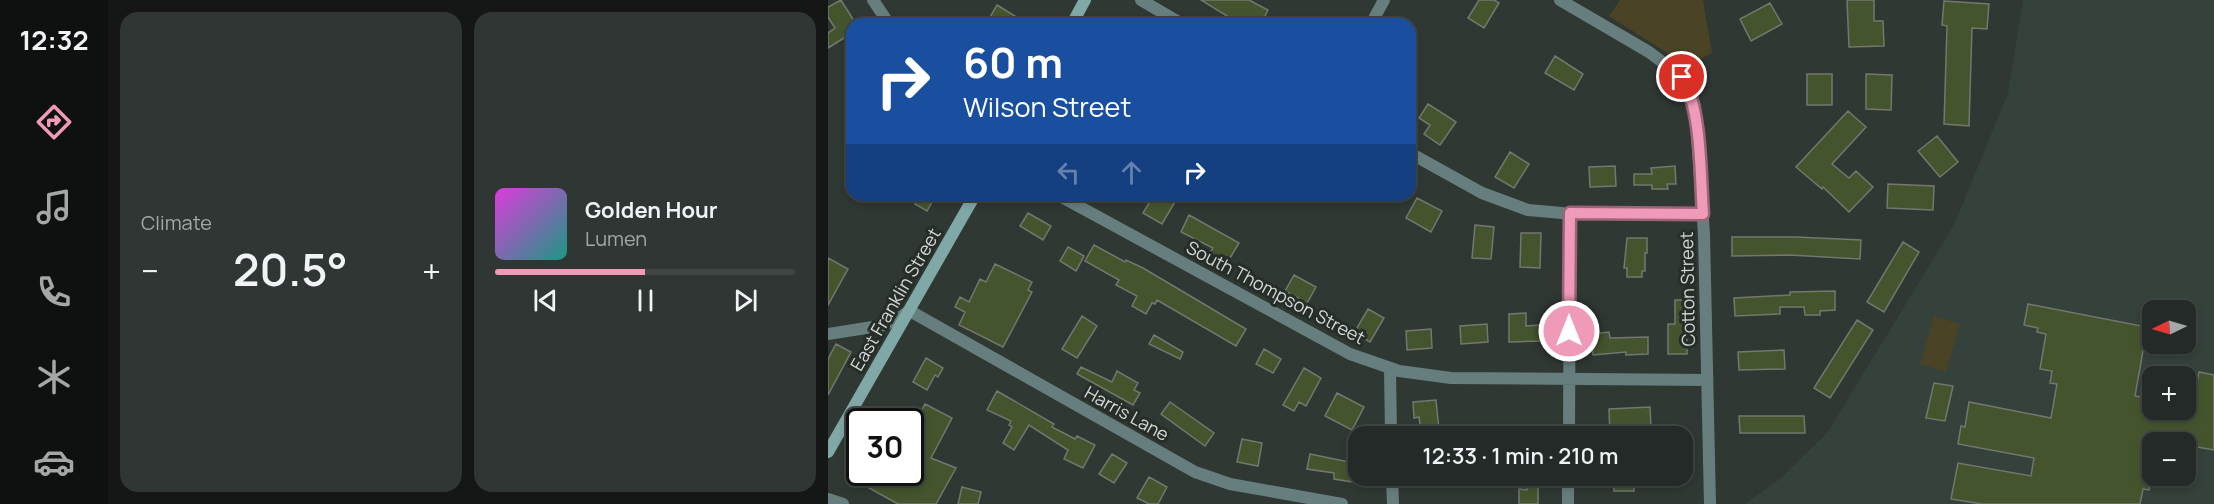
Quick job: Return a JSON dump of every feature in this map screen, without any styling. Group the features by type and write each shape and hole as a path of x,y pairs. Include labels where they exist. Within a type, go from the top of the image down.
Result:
{"main road":[{"path":"1075,18 1085,0"},
{"name":"East Franklin Street","path":"828,452 972,201"}],"street":[{"path":"873,0 885,18"},
{"path":"1141,0 1172,18"},
{"path":"1374,18 1384,0"},
{"name":"Cotton Street","path":"1560,0 1649,52 1682,77 1689,87 1695,106 1703,214 1710,504"},
{"path":"1416,156 1482,193 1528,210 1570,213 1703,214"},
{"name":"South Thompson Street","path":"1069,201 1350,354 1390,368 1450,378 1707,380"},
{"path":"1569,426 1570,213"},
{"path":"828,334 885,325 910,311"},
{"name":"Harris Lane","path":"910,311 1196,472 1230,484 1342,504"},
{"path":"1390,368 1391,426"},
{"path":"1392,486 1393,504"},
{"path":"1568,486 1568,504"},
{"path":"828,499 843,504"}],"shaded area":[{"path":"1620,0 1703,0 1712,53 1688,66 1609,16"},
{"path":"2023,0 2214,0 2214,504 1745,504 1780,479 1827,433 1954,225 2008,93"},
{"path":"1934,316 1960,324 1946,372 1920,364"}],"building":[{"path":"841,0 852,18 846,18 846,37 828,48 828,33 835,28 828,17 828,7"},
{"path":"1201,0 1249,0 1268,10 1264,18 1230,18"},
{"path":"1479,0 1494,0 1499,3 1484,28 1468,18"},
{"path":"1847,0 1874,0 1874,21 1883,21 1884,46 1849,47"},
{"path":"1944,1 1989,4 1987,29 1972,28 1969,126 1944,124 1947,26 1942,25"},
{"path":"1770,3 1782,24 1751,41 1740,19"},
{"path":"997,5 1018,18 989,18"},
{"path":"1555,56 1583,74 1574,90 1545,73"},
{"path":"1807,74 1832,74 1832,105 1807,105"},
{"path":"1866,74 1892,75 1891,110 1866,109"},
{"path":"1428,104 1456,122 1440,145 1424,134 1430,125 1419,118"},
{"path":"1848,111 1866,127 1832,164 1849,178 1856,171 1873,187 1849,212 1823,187 1822,189 1796,167"},
{"path":"1937,136 1958,162 1940,177 1918,151"},
{"path":"1510,152 1529,164 1514,188 1495,177"},
{"path":"1615,166 1616,186 1590,187 1589,167"},
{"path":"1675,166 1676,184 1667,184 1668,189 1652,189 1652,185 1634,185 1634,174 1652,174 1651,168"},
{"path":"1888,184 1934,186 1933,210 1887,208"},
{"path":"1417,198 1442,211 1431,232 1406,218"},
{"path":"917,201 933,201 927,211 915,204"},
{"path":"1150,201 1175,201 1162,224 1143,213"},
{"path":"1028,213 1051,226 1043,240 1020,226"},
{"path":"1189,215 1239,243 1227,263 1210,252 1213,248 1181,232"},
{"path":"1475,225 1494,227 1491,259 1472,258"},
{"path":"1521,233 1541,233 1540,268 1520,267"},
{"path":"1732,237 1861,240 1860,259 1789,255 1732,256"},
{"path":"1627,238 1647,238 1645,271 1642,271 1642,277 1627,277 1627,268 1624,268"},
{"path":"1903,242 1919,252 1884,312 1867,302"},
{"path":"1094,245 1125,262 1126,260 1143,268 1246,329 1236,346 1157,300 1155,304 1152,303 1146,314 1132,306 1137,296 1116,285 1119,280 1085,261"},
{"path":"1068,247 1084,256 1076,271 1060,261"},
{"path":"828,258 848,269 828,305"},
{"path":"995,264 1032,282 1028,290 1032,292 1003,347 959,325 965,312 955,307 960,297 969,302 980,279 986,282"},
{"path":"1294,275 1316,287 1307,303 1285,291"},
{"path":"1835,291 1835,310 1820,311 1820,315 1805,315 1804,307 1780,307 1780,314 1735,316 1734,298 1790,295 1790,292"},
{"path":"1675,300 1686,300 1687,354 1668,354 1668,324 1675,324"},
{"path":"2028,304 2142,326 2142,354 2135,396 2142,397 2142,420 2196,420 2196,387 2199,372 2214,375 2214,450 2196,447 2196,432 2142,432 2142,486 2150,486 2149,490 2143,489 2140,504 1982,504 1951,499 1958,463 2031,476 2034,458 1958,444 1961,426 1965,427 1969,402 2051,418 2057,384 2050,383 2052,371 2040,369 2046,334 2037,332 2038,328 2024,325"},
{"path":"1368,309 1384,318 1370,342 1354,333"},
{"path":"1526,313 1526,326 1540,325 1540,341 1509,342 1509,314"},
{"path":"1082,316 1097,326 1077,358 1062,349"},
{"path":"1857,320 1873,330 1830,398 1814,388"},
{"path":"1487,324 1488,342 1461,344 1460,326"},
{"path":"1431,329 1432,348 1407,350 1406,331"},
{"path":"1609,332 1610,338 1648,337 1648,354 1626,355 1626,352 1593,355 1591,334"},
{"path":"1154,335 1183,352 1180,359 1149,344"},
{"path":"836,344 851,352 828,395 828,359"},
{"path":"1264,349 1281,359 1273,373 1256,364"},
{"path":"1784,350 1785,369 1739,370 1738,352"},
{"path":"926,358 943,368 938,377 935,375 927,390 913,382"},
{"path":"1081,367 1112,382 1117,371 1138,383 1134,390 1140,393 1133,405 1077,374"},
{"path":"1304,368 1321,378 1306,406 1299,402 1294,411 1283,405"},
{"path":"1934,383 1953,386 1945,421 1926,418"},
{"path":"997,391 1054,424 1052,427 1075,439 1077,436 1095,445 1083,468 1064,459 1068,450 1029,425 1014,450 1003,443 1012,427 1009,425 1011,421 987,410"},
{"path":"1337,393 1364,407 1354,426 1348,426 1348,428 1325,416"},
{"path":"1436,400 1439,426 1420,426 1419,417 1414,418 1413,402"},
{"path":"1170,402 1214,433 1205,446 1161,414"},
{"path":"925,404 952,418 931,458 956,468 936,504 898,504 869,488 870,486 924,486 923,408"},
{"path":"1650,407 1651,426 1610,426 1609,409"},
{"path":"1739,416 1804,416 1805,433 1740,433"},
{"path":"1242,439 1262,443 1258,466 1237,462"},
{"path":"1112,454 1127,463 1114,483 1099,474"},
{"path":"1310,454 1348,462 1348,481 1334,479 1334,473 1307,469"},
{"path":"1149,477 1167,487 1158,504 1149,504 1137,498"},
{"path":"1527,486 1538,486 1538,504 1519,504 1519,489 1527,490"},
{"path":"1614,486 1634,486 1634,491 1614,491"},
{"path":"962,487 981,492 978,504 958,504"}],"route":[{"path":"1569,331 1570,213 1703,214 1695,106 1689,87 1682,77"}]}
